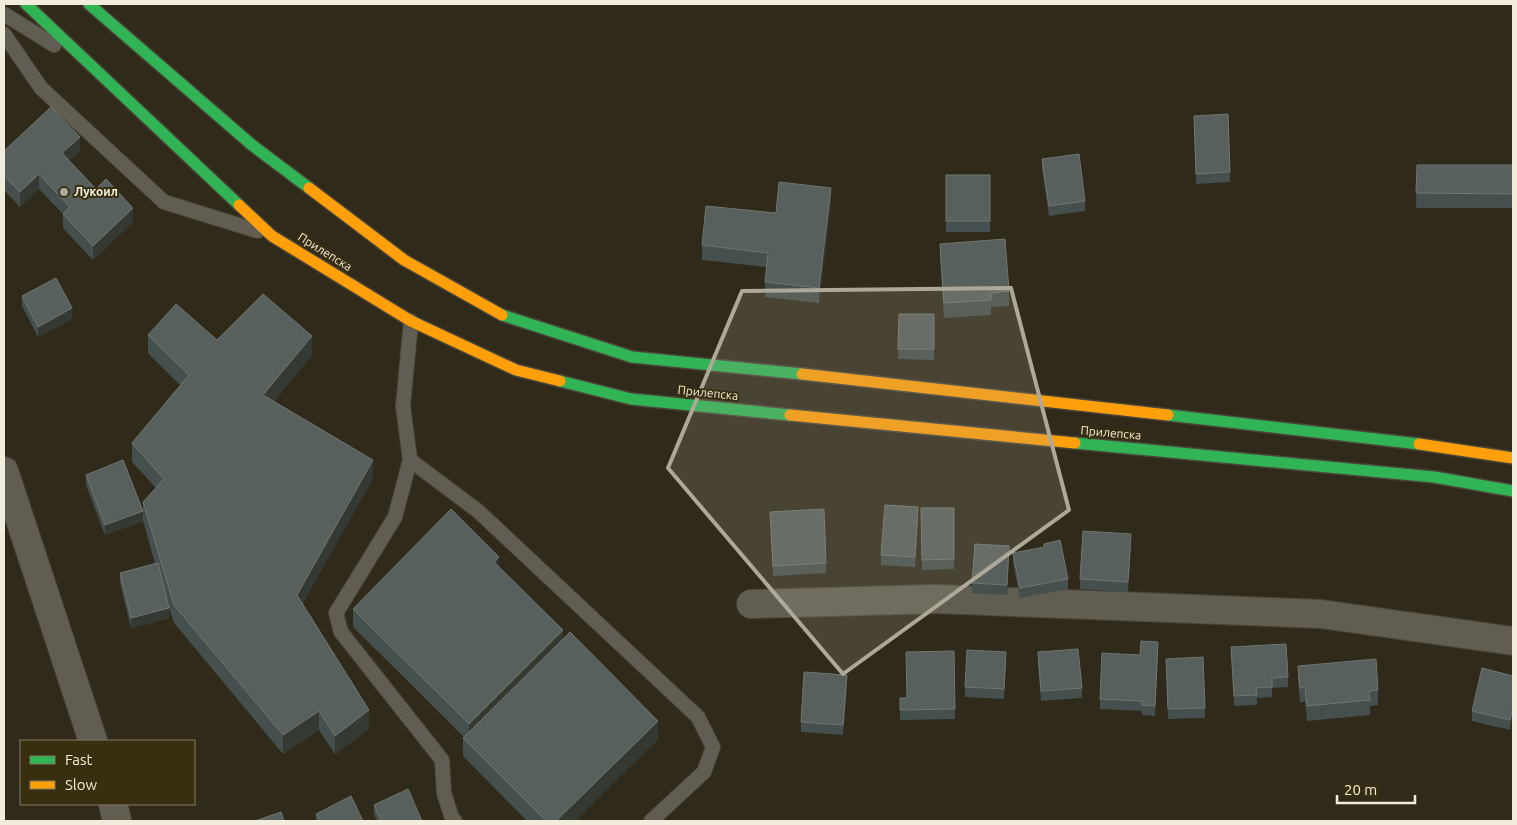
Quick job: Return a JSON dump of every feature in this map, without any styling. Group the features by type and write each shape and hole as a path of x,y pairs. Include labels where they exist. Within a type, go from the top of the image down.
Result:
{"main road":[{"name":"Прилепска","path":"26,4 272,236 411,322 516,370 631,399 973,434 1434,477 1513,492"},
{"name":"Прилепска","path":"89,4 252,145 404,260 510,319 632,357 860,380 1383,440 1513,458"}],"street":[{"path":"4,471 92,740"},
{"path":"751,604 936,599 1321,614 1513,642"},
{"path":"113,805 117,821"}],"lane":[{"path":"4,14 98,71"},
{"path":"4,34 40,88 164,202 272,236"},
{"path":"411,322 403,406 410,460 395,517 336,613 341,632 442,760 444,793 452,818 455,821"},
{"path":"410,460 478,511 698,717 714,748 704,772 651,821"}],"highlighted area":[{"path":"1011,288 1069,510 843,674 668,468 742,291"}],"building":[{"name":"Лукоил","path":"51,107 80,137 62,153 96,189 106,179 133,208 93,246 63,214 70,207 39,174 20,192 4,176 4,151"},
{"path":"1228,114 1230,172 1196,174 1194,116"},
{"path":"1079,154 1085,201 1049,206 1042,159"},
{"path":"1417,165 1513,165 1513,194 1416,193"},
{"path":"946,175 990,175 990,221 946,221"},
{"path":"779,182 831,188 819,288 765,282 768,253 702,245 706,206 776,213"},
{"path":"1005,239 1009,291 991,293 991,300 944,303 940,244"},
{"path":"56,278 72,308 38,327 22,296"},
{"path":"263,294 312,336 263,395 373,460 297,595 369,710 335,736 319,711 283,735 174,605 143,502 164,479 132,443 189,375 148,335 176,304 217,340"},
{"path":"899,314 934,314 934,349 898,349"},
{"path":"123,460 143,511 105,525 86,475"},
{"path":"885,505 918,507 915,557 881,555"},
{"path":"921,508 954,508 954,559 922,560"},
{"path":"451,509 499,557 494,562 563,630 469,724 353,609"},
{"path":"824,509 826,563 773,566 770,512"},
{"path":"1083,531 1131,534 1128,582 1080,579"},
{"path":"1060,540 1068,579 1020,588 1013,553 1044,547 1044,544"},
{"path":"975,544 1009,546 1007,585 972,583"},
{"path":"158,563 169,608 131,618 120,573"},
{"path":"570,632 658,721 556,821 546,821 463,738"},
{"path":"1141,641 1158,642 1155,706 1142,705 1142,701 1100,699 1102,653 1140,655"},
{"path":"1286,644 1288,677 1272,678 1272,687 1256,688 1257,695 1234,696 1231,647"},
{"path":"1078,649 1082,688 1041,691 1038,652"},
{"path":"967,650 1006,652 1004,689 965,687"},
{"path":"954,651 955,709 900,710 900,698 907,698 906,652"},
{"path":"1203,657 1205,708 1168,709 1166,659"},
{"path":"1376,659 1378,690 1369,691 1370,700 1307,706 1305,687 1300,688 1298,666"},
{"path":"1482,668 1513,676 1513,707 1510,720 1472,711"},
{"path":"804,672 847,675 843,725 801,722"},
{"path":"408,789 422,821 381,821 374,805"},
{"path":"351,796 363,821 320,821 316,814"},
{"path":"281,812 284,821 255,821"}],"traffic: fast":[{"path":"26,4 239,205"},
{"path":"89,4 252,145 309,188"},
{"path":"502,315 632,357 802,374"},
{"path":"560,381 631,399 790,415"},
{"path":"1168,415 1419,444"},
{"path":"1075,443 1434,477 1513,491"}],"traffic: slow":[{"path":"309,188 404,260 502,315"},
{"path":"239,205 272,236 411,321 516,370 560,381"},
{"path":"802,374 1168,415"},
{"path":"790,415 1075,443"},
{"path":"1419,444 1513,458"}],"place":[{"name":"Лукоил","path":"64,192"}]}
